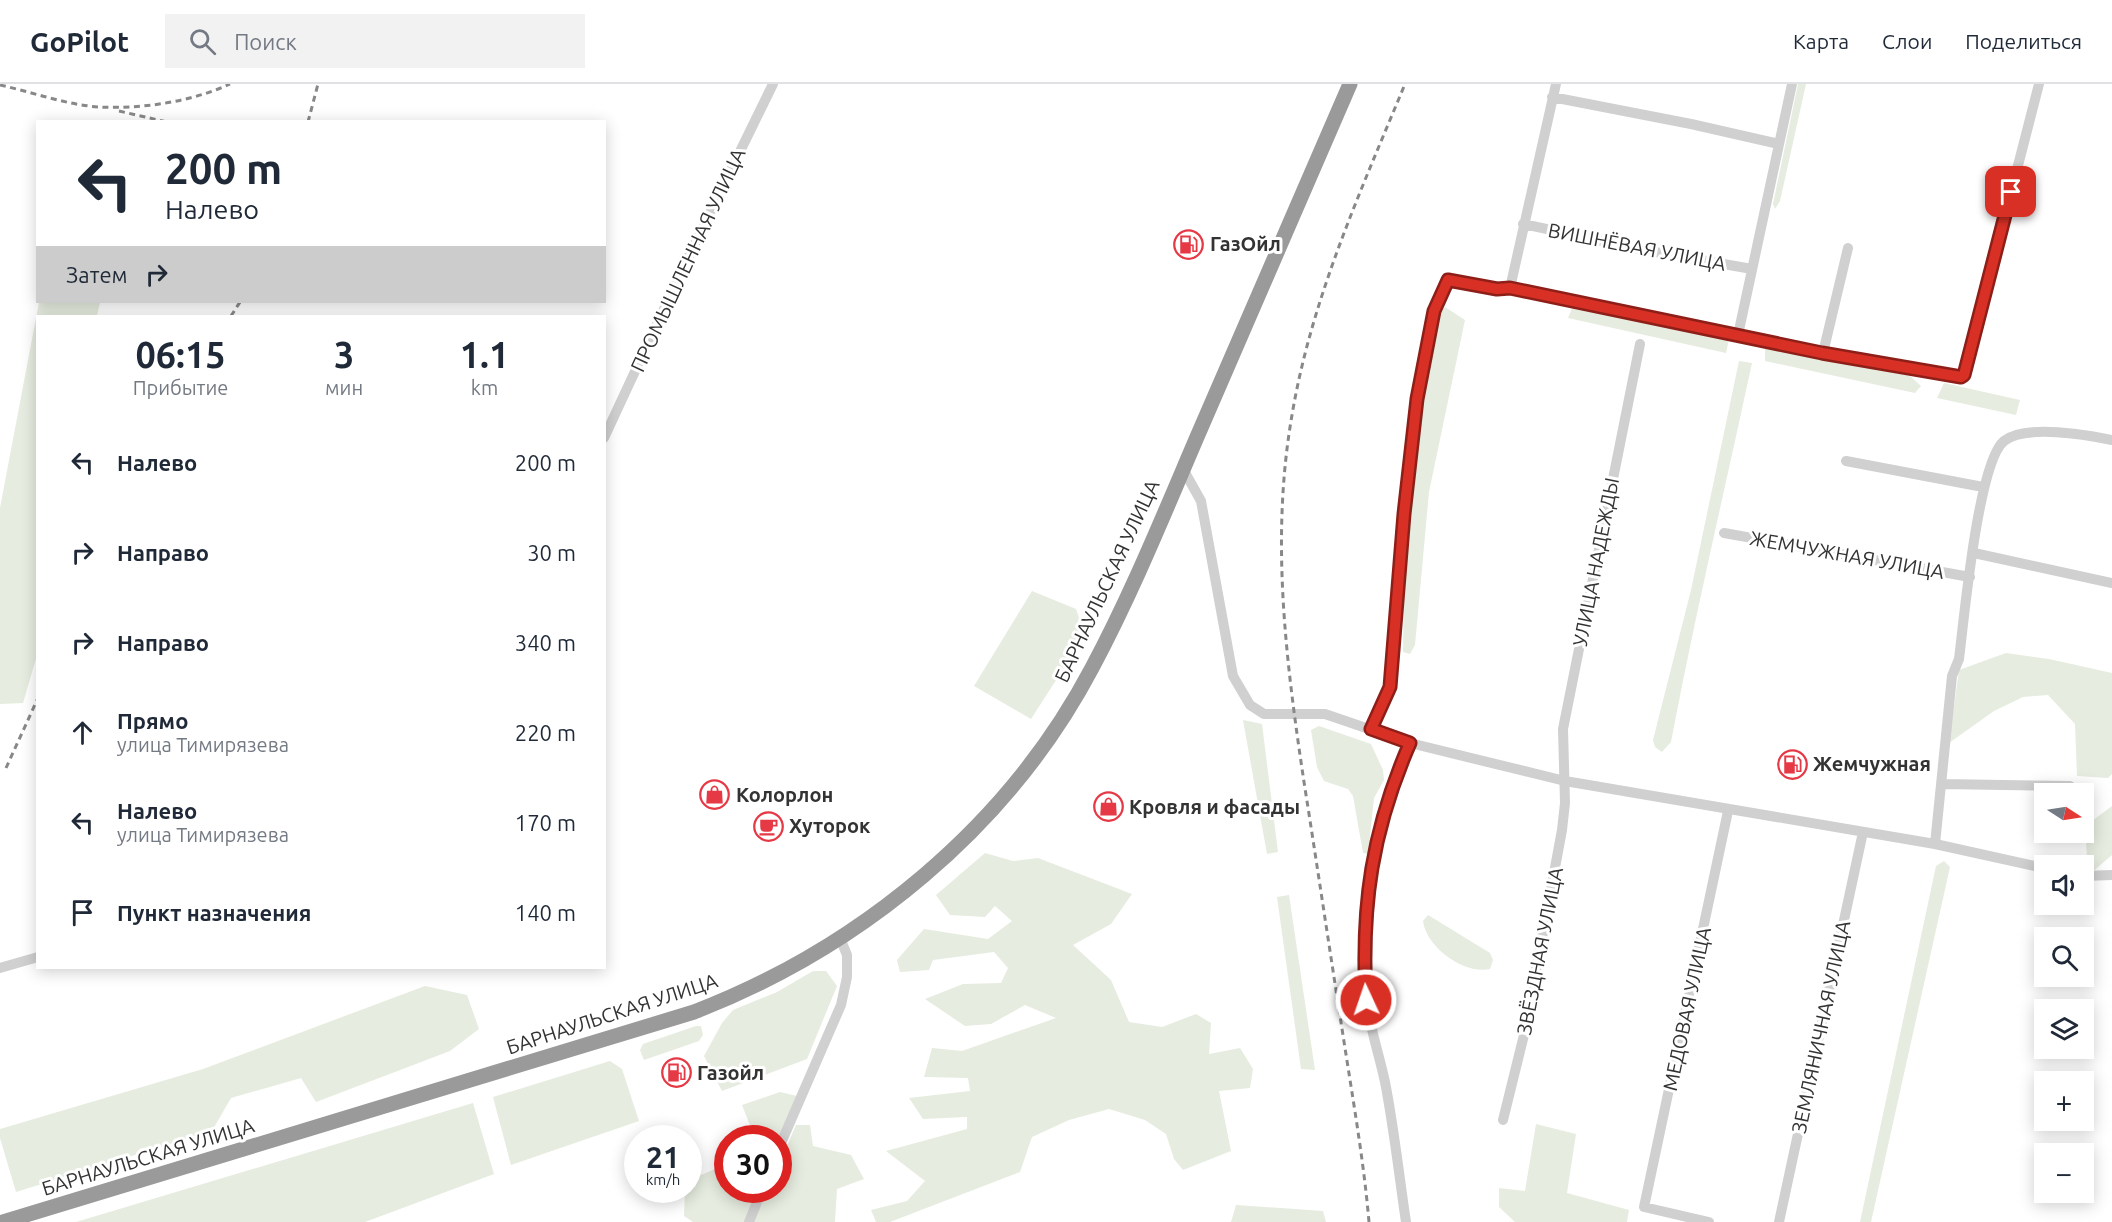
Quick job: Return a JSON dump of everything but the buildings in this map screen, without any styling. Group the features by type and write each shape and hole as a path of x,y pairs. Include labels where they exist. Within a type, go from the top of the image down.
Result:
{"highway":[{"name":"БАРНАУЛЬСКАЯ УЛИЦА","path":"3,1222 648,1028 753,987 789,969 840,938 897,897 949,853 1004,796 1045,745 1092,669 1183,470 1350,84"}],"street":[{"name":"ПРОМЫШЛЕННАЯ УЛИЦА","path":"606,434 684,266 773,84"},
{"path":"1510,288 1556,84"},
{"path":"1738,335 1766,214 1792,84"},
{"path":"1371,729 1390,687 1404,514 1417,399 1437,298 1448,280 1497,289 1510,288 1954,378 1964,375 2039,84"},
{"path":"1552,97 1779,144"},
{"name":"ВИШНЁВАЯ УЛИЦА","path":"1523,224 1644,250 1752,269"},
{"path":"1822,353 1848,248"},
{"name":"УЛИЦА НАДЕЖДЫ","path":"1565,781 1563,729 1640,344"},
{"path":"1935,844 1952,676 1959,659 1983,487 1994,453 2004,440 2039,432 2087,435 2112,440"},
{"path":"1846,461 1983,487"},
{"path":"1183,470 1201,501 1233,676 1245,698 1264,714 1325,714 1410,743 1565,781 1728,811 1935,844 2034,866"},
{"name":"ЖЕМЧУЖНАЯ УЛИЦА","path":"1724,533 1970,576"},
{"name":"ЖЕМЧУЖНАЯ УЛИЦА","path":"1974,553 2112,583"},
{"path":"1406,1222 1391,1112 1366,1000 1363,948 1365,904 1375,850 1389,790 1410,743"},
{"name":"ЗВЁЗДНАЯ УЛИЦА","path":"1503,1120 1513,1087 1548,910 1562,830 1565,781"},
{"path":"1942,784 2034,785"},
{"name":"МЕДОВАЯ УЛИЦА","path":"1709,1222 1644,1207 1728,811"},
{"name":"ЗЕМЛЯНИЧНАЯ УЛИЦА","path":"1779,1222 1863,832"},
{"path":"2094,876 2112,875"},
{"path":"789,1125 840,1005 847,977 847,955 840,938"},
{"path":"0,968 36,958"},
{"path":"748,1222 756,1203"}],"shaded area":[{"path":"1798,84 1806,84 1780,201 1775,209 1773,204"},
{"path":"39,303 100,303 97,315 37,315"},
{"path":"1573,306 1729,339 1726,353 1568,318"},
{"path":"1445,307 1465,320 1429,492 1415,645 1410,654 1403,652 1405,508 1437,318"},
{"path":"36,318 36,658 23,703 0,704 0,508"},
{"path":"1765,344 1910,376 1921,386 1915,393 1765,361"},
{"path":"1739,361 1752,363 1671,742 1662,752 1655,747 1653,740 1691,590"},
{"path":"1944,383 2020,400 2016,415 1937,398"},
{"path":"1032,591 1076,609 1085,635 1031,719 974,686"},
{"path":"2006,653 2049,659 2112,673 2112,774 2108,778 2077,776 2075,724 2048,695 2023,697 1994,711 1949,743 1959,670"},
{"path":"1243,720 1262,724 1278,852 1267,854"},
{"path":"1319,726 1371,744 1383,770 1384,780 1374,798 1368,854 1363,853 1353,796 1348,789 1324,781 1317,767 1311,730"},
{"path":"2112,806 2112,855 2094,870 2094,855 2087,855 2086,843 2094,843 2094,819"},
{"path":"985,853 1013,861 1038,858 1132,894 1111,924 1073,945 1111,980 1129,1022 1162,1027 1196,1014 1211,1023 1209,1054 1240,1048 1253,1069 1250,1088 1219,1091 1231,1151 1183,1170 1174,1159 1166,1134 1145,1120 1109,1109 1069,1120 1032,1137 1020,1172 890,1222 876,1222 871,1210 907,1201 925,1181 886,1151 967,1129 967,1117 923,1119 909,1098 970,1091 968,1078 924,1077 932,1048 962,1051 1056,1018 1025,1005 991,1024 965,1026 925,999 963,984 1001,983 1008,968 994,952 933,960 929,970 900,972 897,960 924,929 988,939 1012,921 995,906 985,917 950,915 936,895"},
{"path":"1944,861 1950,867 1871,1222 1860,1222 1936,866"},
{"path":"1289,895 1315,1070 1301,1069 1277,897"},
{"path":"1428,915 1490,953 1493,960 1490,969 1469,968 1448,957 1431,940 1426,931 1423,921"},
{"path":"813,971 826,971 837,986 807,1059 722,1091 704,1056 722,1023 733,1010 777,992"},
{"path":"425,986 467,995 479,1029 450,1051 316,1102 301,1078 231,1098 212,1131 16,1192 0,1138 0,1129 203,1069"},
{"path":"701,1026 703,1035 699,1041 644,1060 640,1050 643,1044"},
{"path":"610,1061 622,1069 639,1121 511,1165 493,1097"},
{"path":"780,1092 797,1096 784,1125 750,1125 742,1105"},
{"path":"473,1103 494,1174 365,1222 76,1222"},
{"path":"1536,1124 1576,1134 1567,1193 1629,1210 1627,1222 1515,1222 1499,1207 1499,1188 1525,1191"},
{"path":"796,1125 810,1125 813,1146 851,1155 864,1179 837,1189 835,1222 753,1222 762,1203 792,1203 792,1134"},
{"path":"714,1169 714,1203 752,1203 744,1222 693,1222 684,1216 684,1203 702,1203 702,1175"},
{"path":"1236,1205 1323,1211 1326,1222 1231,1222"}],"railway":[{"path":"0,85 75,104 115,107 183,100 230,84"},
{"path":"309,120 318,84"},
{"path":"1369,1222 1292,692 1283,602 1282,512 1291,421 1310,334 1338,250 1405,84"},
{"path":"119,111 158,120"},
{"path":"232,315 239,303"},
{"path":"6,768 36,702"}],"place":[{"name":"ГазОйл","path":"1189,244"},
{"name":"Жемчужная","path":"1792,764"},
{"name":"Колорлон","path":"715,795"},
{"name":"Кровля и фасады","path":"1108,807"},
{"name":"Хуторок","path":"768,826"},
{"name":"Газойл","path":"676,1073"}],"route":[{"path":"1366,1000 1363,948 1365,904 1389,790 1410,743 1371,729 1390,687 1395,656 1404,514 1417,399 1437,298 1448,280 1497,289 1510,288 1822,353 1954,378 1961,377 1964,375 2011,192"}]}
